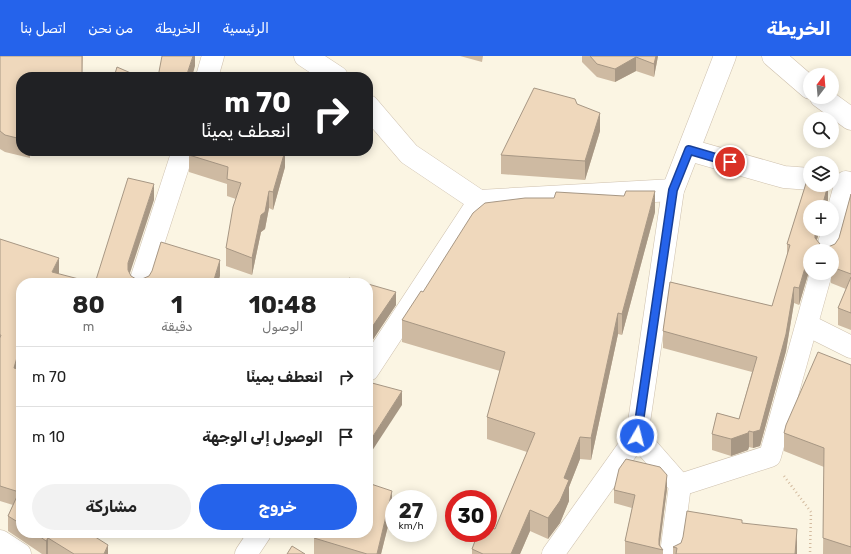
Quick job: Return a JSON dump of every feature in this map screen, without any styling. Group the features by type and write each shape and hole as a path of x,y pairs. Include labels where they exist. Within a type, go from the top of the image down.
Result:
{"street":[{"path":"209,72 214,56"},
{"path":"305,56 329,72"},
{"path":"553,554 637,436 673,190 725,56"},
{"path":"773,56 803,82"},
{"path":"831,104 851,119"},
{"path":"373,112 409,154 479,201 673,190"},
{"path":"689,150 784,177 803,178"},
{"path":"142,278 181,156"},
{"path":"829,244 843,181"},
{"path":"373,362 479,201"},
{"path":"680,485 770,456 819,280"},
{"path":"807,325 851,347"},
{"path":"637,436 680,485 671,554"},
{"path":"246,554 257,538"},
{"path":"0,541 20,554"}],"path":[{"path":"770,456 811,512 810,554"}],"building":[{"path":"0,56 82,56 82,72 16,72 16,138 5,135 0,131"},
{"path":"162,56 193,56 188,72 159,72"},
{"path":"590,56 656,56 654,64 636,57 615,69 597,64"},
{"path":"117,67 128,72 116,72"},
{"path":"534,88 575,99 577,104 600,113 585,161 501,155"},
{"path":"192,156 284,156 273,192 269,191 265,212 261,215 252,258 226,248 233,207 241,183 227,179 228,167"},
{"path":"128,178 154,184 128,263 128,270 131,276 134,278 97,278"},
{"path":"626,191 655,191 622,314 618,313 591,438 580,437 564,478 569,480 560,501 548,518 530,510 511,554 483,554 472,549 475,542 497,542 497,524 535,433 487,417 505,352 402,320 421,291 423,292 473,213 485,203 525,198 554,198 556,192 624,196"},
{"path":"803,192 826,192 824,200 803,200 803,236 815,236 820,244 803,244 803,275 799,288 794,287 786,334 760,430 753,432 749,431 748,433 731,439 712,434 717,413 739,419 757,357 663,331 670,282 772,306 790,245 787,244"},
{"path":"851,194 851,274 839,270 839,244 835,244 839,238"},
{"path":"0,239 59,258 52,272 75,278 16,278 16,361 14,368 16,369 16,491 0,486"},
{"path":"161,242 220,260 215,278 144,278 149,276 152,271"},
{"path":"851,277 851,313 838,308"},
{"path":"373,285 396,292 373,326"},
{"path":"818,352 851,365 851,547 823,538 824,448 784,433 786,425"},
{"path":"373,383 402,391 373,436"},
{"path":"626,459 660,467 667,475 659,539 659,545 663,550 625,541 635,495 614,490 619,469"},
{"path":"373,485 389,490 385,490 385,520 377,554 367,554 314,538 373,538"},
{"path":"16,499 16,521 8,516"},
{"path":"687,511 742,520 742,523 797,529 795,554 676,554 677,548 673,547 681,543"},
{"path":"48,538 97,538 108,545 104,554 74,554"},
{"path":"292,546 305,554 287,554"}],"route":[{"path":"637,436 673,190 689,150 730,162"}]}
